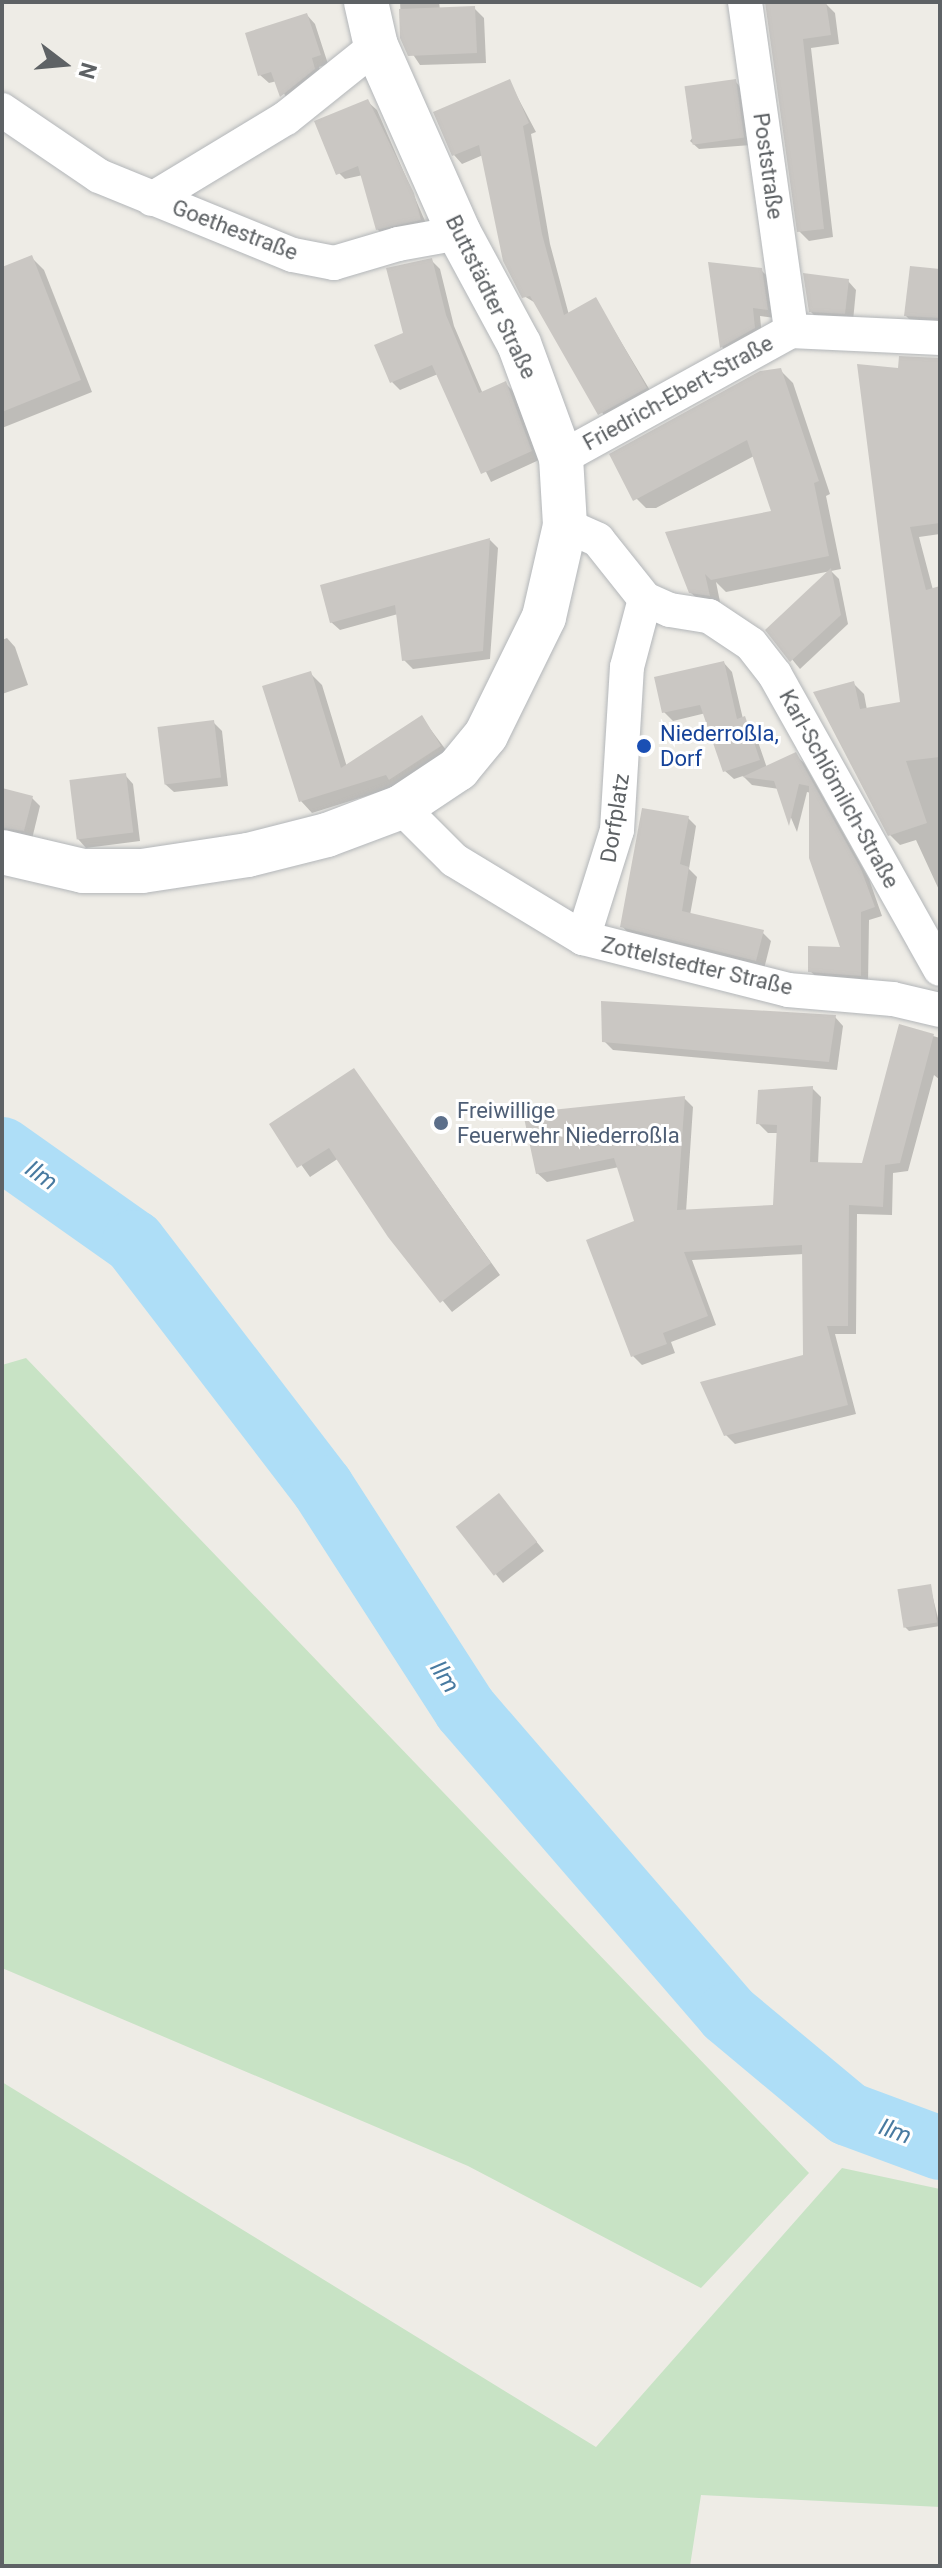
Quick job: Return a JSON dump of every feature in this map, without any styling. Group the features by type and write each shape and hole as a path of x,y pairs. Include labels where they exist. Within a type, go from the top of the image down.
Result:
{"main road":[{"name":"Buttstädter Straße","path":"2,852 83,871 142,871 248,855 327,835 401,807 458,769 486,735 544,617 565,525 567,488 561,458 519,344 459,233 376,46 366,2"}],"street":[{"name":"Poststraße","path":"745,2 791,331"},
{"name":"Goethestraße","path":"152,199 286,118 376,46"},
{"name":"Goethestraße","path":"2,110 99,176 293,255 334,263 459,233"},
{"name":"Friedrich-Ebert-Straße","path":"561,458 791,331 940,338"},
{"path":"565,525 598,540 645,599"},
{"name":"Dorfplatz","path":"583,938 617,830 627,667 645,599"},
{"name":"Karl-Schlömilch-Straße","path":"645,599 670,610 709,616 732,628 775,675 940,969"},
{"name":"Zottelstedter Straße","path":"401,807 454,860 583,938 788,990 893,999 940,1010"}],"green space":[{"path":"26,1358 809,2173 701,2288 468,2166 2,1968 2,1365"},
{"path":"2,2082 596,2447 842,2168 940,2189 940,2507 701,2495 690,2566 2,2566"}],"building":[{"path":"765,2 826,2 831,35 803,39 824,229 797,232"},
{"path":"475,6 477,53 408,56 400,38 399,9"},
{"path":"307,13 321,55 312,58 315,69 280,97 271,72 258,76 245,33"},
{"path":"510,79 529,123 523,126 542,234 564,315 596,297 647,388 598,415 530,296 522,298 503,261 479,145 452,156 433,112"},
{"path":"736,79 744,137 693,145 685,86"},
{"path":"368,99 414,193 421,220 376,230 358,166 336,175 314,121"},
{"path":"32,255 81,380 2,412 2,267"},
{"path":"432,258 446,315 479,393 506,381 532,451 481,474 432,365 390,383 374,345 403,333 386,268"},
{"path":"708,262 762,268 768,310 753,308 755,328 720,348"},
{"path":"910,266 940,269 940,318 904,316"},
{"path":"803,273 849,279 845,314 809,312"},
{"path":"899,356 940,358 940,523 910,527 926,590 940,586 940,757 906,761 927,823 888,836 813,692 854,681 860,709 900,702 857,364 898,368"},
{"path":"781,368 819,481 814,483 829,556 711,580 705,574 710,596 689,593 665,532 771,511 747,440 633,501 609,454 760,371"},
{"path":"490,538 483,651 402,661 395,605 330,623 320,585"},
{"path":"831,568 841,615 790,662 765,630"},
{"path":"724,661 737,719 745,716 760,760 723,772 700,705 662,713 654,677"},
{"path":"311,671 341,768 422,715 441,746 389,780 386,775 299,802 262,686"},
{"path":"214,720 221,778 164,785 157,727"},
{"path":"796,752 861,869 875,907 861,912 861,976 808,972 808,946 840,947 809,858 809,786 799,784 789,826 774,781 742,777"},
{"path":"126,773 133,833 77,839 69,780"},
{"path":"2,788 33,796 24,831 2,828"},
{"path":"642,808 689,816 680,864 689,867 682,911 764,930 756,961 620,927"},
{"path":"601,1001 836,1015 829,1062 602,1042"},
{"path":"899,1024 934,1034 900,1163 885,1165 883,1207 849,1205 848,1326 827,1326 848,1405 724,1436 700,1382 803,1355 802,1245 684,1252 708,1316 663,1333 667,1344 631,1357 586,1240 634,1221 614,1158 536,1174 523,1113 685,1096 677,1210 773,1205 777,1125 756,1124 758,1090 813,1086 810,1162 862,1163"},
{"path":"354,1068 491,1263 440,1303 388,1237 329,1148 297,1168 269,1124"},
{"path":"499,1493 537,1542 494,1576 456,1527"},
{"path":"931,1584 937,1623 904,1628 897,1589"}],"waterway":[{"name":"Ilm","path":"2,1149 134,1242 322,1487 465,1709 728,2014 848,2114 940,2148"}],"place":[{"name":"Niederroßla, Dorf","path":"644,746"},
{"name":"Freiwillige Feuerwehr Niederroßla","path":"441,1123"}]}
